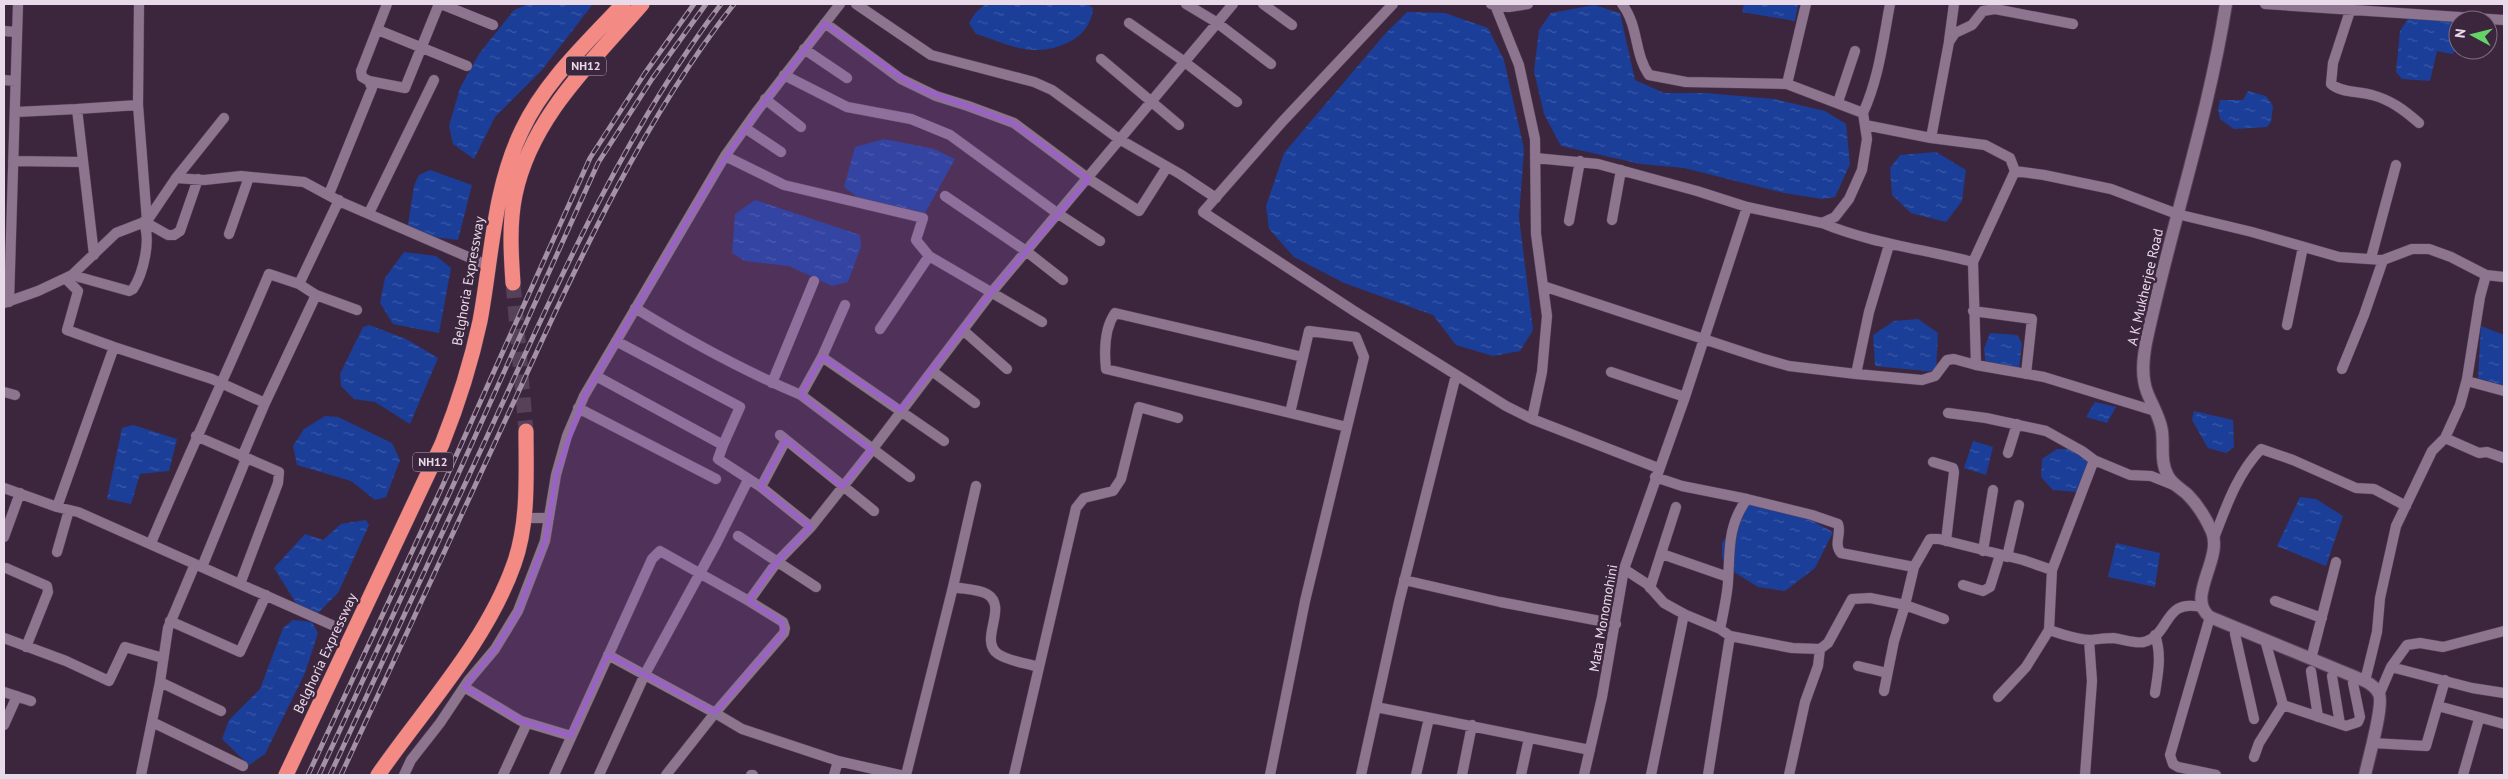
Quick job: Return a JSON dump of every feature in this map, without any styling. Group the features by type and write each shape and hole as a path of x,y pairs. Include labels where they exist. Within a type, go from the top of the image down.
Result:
{"highway":[{"name":"Belghoria Expressway","path":"286,775 442,444 457,406 480,322 499,199 513,152 523,129 538,103 560,73 623,4"},
{"name":"NH12","path":"513,283 511,251 514,197 522,168 538,134 570,85 642,4"},
{"path":"378,775 476,639 498,602 515,562 524,518 526,431"}],"street":[{"path":"18,4 15,81 16,112 8,206 6,303 69,277 116,234 145,222 176,178 224,118"},
{"path":"69,277 129,291 137,283 147,241 138,105 139,4"},
{"path":"387,4 361,71 362,77 369,81 405,88 440,4 493,25"},
{"path":"404,775 411,760 440,723 464,687 495,649 518,610 545,541 556,475 578,408 596,376 725,156 765,100 840,4"},
{"path":"856,4 931,56 1034,82 1052,90 1119,139 1212,195"},
{"path":"1186,4 1216,22 1272,64"},
{"path":"748,601 777,562 811,527 872,450 900,410 964,331 991,293 1057,213 1089,179 1119,139 1233,4"},
{"path":"1263,4 1292,25"},
{"path":"1393,4 1212,195 1203,212 1456,375 1506,406 1532,419 1682,486 1812,515 1838,524 1840,528 1837,547 1841,553 1914,567"},
{"path":"1493,5 1509,7 1528,4"},
{"path":"1622,4 1631,16 1641,56 1649,74 1686,82 1787,84 1863,113"},
{"path":"1787,84 1806,4"},
{"path":"1822,222 1835,216 1849,200 1862,170 1867,139 1863,113 1871,96 1881,58 1890,4"},
{"path":"1932,138 1954,4"},
{"name":"A K Mukherjee Road","path":"2214,538 2196,504 2172,482 2164,468 2162,429 2145,384 2144,355 2153,310 2201,126 2218,51 2226,4"},
{"path":"2265,4 2504,20"},
{"path":"1493,5 1519,65 1535,139 1536,234 1547,316 1542,372 1532,419"},
{"path":"1949,42 1955,32 1972,25 1983,11 1988,9 2073,24"},
{"path":"2350,11 2333,63 2331,84 2338,88 2371,94 2393,102 2419,123"},
{"path":"825,23 900,79 936,96 1014,123 1089,179 1139,211 1167,167"},
{"path":"1129,24 1237,102"},
{"path":"378,30 467,66"},
{"path":"4,31 16,32"},
{"path":"804,49 847,78"},
{"path":"1838,102 1855,51"},
{"path":"1101,59 1179,125"},
{"path":"784,75 847,107 911,119 950,135 1057,213 1100,241"},
{"path":"4,80 15,81"},
{"path":"369,213 434,80"},
{"path":"329,194 372,88 369,81"},
{"path":"765,100 801,126"},
{"path":"16,112 138,105"},
{"path":"77,109 94,255"},
{"path":"1865,125 1932,138 1985,145 2010,158 2015,171 1973,262 1976,365"},
{"path":"745,128 781,152"},
{"path":"725,156 784,185 923,218 916,240 929,256 1042,322"},
{"path":"1535,158 1580,161 1621,170 1747,207 1822,222 1889,245 1912,250 1922,249 1973,262"},
{"path":"13,161 82,162"},
{"path":"1568,221 1580,161"},
{"path":"2371,258 2396,165"},
{"path":"1612,220 1621,170"},
{"path":"2015,171 2111,189 2178,214 2339,257 2383,260 2412,250 2429,250 2452,257 2486,275 2504,277"},
{"path":"176,178 198,180 249,177 304,182 339,200 489,266"},
{"path":"230,234 249,177"},
{"path":"145,222 168,235 174,235 180,231 198,180"},
{"path":"945,196 1026,251 1063,280"},
{"path":"299,284 339,200"},
{"name":"Mata Monomohini","path":"1584,774 1616,624 1624,569 1656,473 1685,398 1702,340 1747,207"},
{"path":"1856,374 1869,312 1889,245"},
{"path":"2287,325 2303,247"},
{"path":"880,329 929,256"},
{"path":"2342,369 2364,315 2383,260"},
{"path":"151,543 196,436 223,383 269,274 299,284 316,295 357,310"},
{"path":"2358,722 2360,717 2359,682 2396,526 2432,451 2444,438 2460,405 2467,381 2480,297 2486,275"},
{"path":"69,277 78,291 67,330 223,383 265,403"},
{"path":"772,383 814,281"},
{"path":"1543,286 1702,340 1789,366 1922,380 1935,376 1947,360 1954,359 1976,365 2044,377 2155,411"},
{"path":"141,775 170,621 198,565 244,458 265,403 316,295"},
{"path":"801,395 822,356 845,305"},
{"path":"635,308 675,333 772,383 801,395 910,477"},
{"path":"1974,311 2032,319 2026,374"},
{"path":"1303,357 1115,313 1110,320 1104,350 1106,369 1347,427"},
{"path":"964,331 1007,369"},
{"path":"1270,775 1305,601 1364,356 1356,337 1309,331 1290,413"},
{"path":"616,341 740,407 718,459 761,487 811,527"},
{"path":"57,507 114,347"},
{"path":"822,356 944,441"},
{"path":"932,371 975,403"},
{"path":"1611,372 1685,398"},
{"path":"1361,775 1404,580 1456,375"},
{"path":"596,376 723,445"},
{"path":"2467,381 2504,391"},
{"path":"4,392 15,395"},
{"path":"1014,775 1076,508 1084,498 1113,491 1121,479 1139,407 1178,418"},
{"path":"578,408 716,479"},
{"path":"1948,413 2017,424 2046,431 2094,460 2130,475 2151,476 2179,488"},
{"path":"2008,453 2017,424"},
{"path":"196,436 275,470 280,477 240,584"},
{"path":"761,487 783,438 874,511"},
{"path":"2444,438 2479,453 2487,452 2504,458"},
{"path":"2201,607 2202,592 2213,557 2214,538 2229,500 2248,462 2261,449 2293,460 2356,488 2374,490 2406,506"},
{"path":"1998,697 2026,667 2049,630 2052,570 2094,460"},
{"path":"1933,462 1953,468 1954,472 1946,541"},
{"path":"600,775 645,674 717,542 748,480"},
{"path":"906,775 976,486"},
{"path":"4,488 69,510 151,543 332,625"},
{"path":"1983,551 1993,490"},
{"path":"4,537 20,493"},
{"path":"1720,629 1728,577 1731,528 1738,510 1746,499"},
{"path":"1650,588 1676,506"},
{"path":"1963,586 1983,591 1990,587 2003,556 2019,506"},
{"path":"57,552 69,510"},
{"path":"524,518 549,518"},
{"path":"738,536 816,587"},
{"path":"1884,690 1914,567 1930,539 1946,541 2052,570"},
{"path":"554,775 652,559 660,551 783,622 785,628 784,633 719,715 666,775"},
{"path":"1662,554 1728,577"},
{"path":"2318,716 2311,665 2336,562"},
{"path":"4,569 47,586 48,592 26,647"},
{"path":"1624,569 1650,588 1664,602 1684,614 1720,629 1730,636 1792,648 1820,649 1828,643 1852,599 1870,598 1905,605 1944,619"},
{"path":"1404,580 1500,602 1616,624"},
{"path":"953,587 986,594 992,599 996,605 992,641 993,649 999,655 1038,667"},
{"path":"170,621 240,652 266,595"},
{"path":"2275,601 2322,618"},
{"path":"2049,630 2089,640 2113,638 2145,642 2155,635 2180,606 2191,604 2201,607 2210,617 2265,640 2311,665 2359,682 2379,695"},
{"path":"1651,775 1684,614"},
{"path":"2210,617 2170,755 2173,764 2216,775"},
{"path":"2236,628 2235,634 2254,719"},
{"path":"2365,775 2380,707 2379,695 2391,667 2407,646 2420,643 2443,647 2504,631"},
{"path":"2155,635 2159,646 2160,662 2155,693"},
{"path":"1708,775 1730,636"},
{"path":"4,638 66,660 109,681 125,647 163,658"},
{"path":"2085,775 2092,681 2089,640"},
{"path":"2254,757 2259,743 2283,705 2265,640"},
{"path":"1789,775 1806,702 1818,666 1820,649"},
{"path":"608,654 742,729 838,761 898,775"},
{"path":"1858,666 1887,673"},
{"path":"2391,667 2504,693"},
{"path":"2332,676 2340,724"},
{"path":"2372,742 2426,746 2445,680"},
{"path":"160,682 221,711"},
{"path":"464,687 527,723 571,736"},
{"path":"4,692 31,701"},
{"path":"4,724 17,696"},
{"path":"2283,705 2346,726 2358,722 2376,726"},
{"path":"2438,706 2479,719 2504,724"},
{"path":"1376,707 1590,750"},
{"path":"1416,775 1430,718"},
{"path":"2463,775 2479,719"},
{"path":"152,722 243,766"},
{"path":"503,775 527,723"},
{"path":"1462,775 1472,725"},
{"path":"1521,775 1529,738"},
{"path":"834,775 838,761"},
{"path":"1584,774 1596,775"}],"highlighted area":[{"path":"825,23 914,86 1014,123 1089,179 991,293 901,410 822,357 801,395 872,450 842,487 786,440 761,487 811,527 777,562 749,601 783,622 784,633 715,713 608,655 571,736 521,721 464,687 495,649 518,611 545,541 556,475 584,396 713,176 757,111"}],"water":[{"path":"528,4 593,4 541,71 495,117 474,159 453,144 449,126 460,88 479,54 514,10"},
{"path":"986,4 1087,4 1093,8 1091,18 1086,27 1072,41 1053,48 1032,50 1011,46 976,34 969,23 976,12"},
{"path":"1744,4 1798,4 1795,21 1742,12"},
{"path":"1594,5 1620,13 1635,80 1664,93 1706,93 1774,99 1825,111 1846,124 1850,164 1835,197 1822,199 1784,193 1684,168 1641,164 1561,146 1544,114 1534,71 1539,30 1551,13"},
{"path":"1407,12 1445,13 1488,28 1504,60 1524,149 1519,217 1533,330 1520,351 1493,356 1456,345 1433,315 1344,283 1294,257 1269,229 1266,206 1284,153 1384,35"},
{"path":"2409,17 2448,19 2448,53 2437,51 2430,81 2402,79 2396,72 2400,31"},
{"path":"2248,91 2266,96 2273,106 2271,122 2267,127 2234,129 2220,119 2218,109 2220,100 2243,100"},
{"path":"884,139 934,149 955,159 925,213 860,199 844,187 855,147"},
{"path":"1936,152 1966,170 1962,201 1946,222 1911,213 1892,195 1890,168 1900,155"},
{"path":"430,170 472,185 458,240 417,235 408,225 414,186 419,175"},
{"path":"755,200 860,235 861,247 848,282 832,286 789,266 745,261 732,253 735,214"},
{"path":"404,252 436,256 451,268 439,333 393,324 380,303 385,278"},
{"path":"1918,319 1938,333 1936,372 1875,366 1873,335 1894,321"},
{"path":"369,325 406,339 438,358 410,424 375,402 354,399 341,386 340,374 363,327"},
{"path":"2481,326 2504,335 2504,386 2478,378"},
{"path":"1990,333 2017,335 2022,343 2019,369 1986,367 1984,349"},
{"path":"2095,402 2116,407 2107,423 2086,417"},
{"path":"2194,411 2233,420 2234,447 2226,453 2208,448 2192,420"},
{"path":"325,416 338,417 392,443 400,460 386,497 375,500 351,481 297,465 293,446 304,429"},
{"path":"133,425 177,439 169,471 140,474 131,504 107,499 122,428"},
{"path":"1973,441 1993,447 1986,475 1964,468"},
{"path":"2057,449 2074,449 2088,459 2078,492 2053,490 2041,477 2042,459"},
{"path":"2300,497 2316,499 2343,516 2326,566 2277,546"},
{"path":"1751,498 1788,508 1833,532 1815,568 1785,591 1758,587 1726,567 1722,556 1722,543"},
{"path":"366,520 369,525 338,593 318,613 296,603 274,568 305,534 323,540 341,524"},
{"path":"2116,543 2160,553 2155,587 2108,577"},
{"path":"293,620 312,622 318,633 305,673 265,754 249,765 222,739 229,720 260,689 283,628"}],"tunnel":[{"path":"513,283 526,431"}],"railway":[{"path":"308,775 442,487 590,158 645,73 694,4"},
{"path":"319,775 451,490 598,163 652,79 706,4"},
{"path":"330,775 576,246 629,146 658,97 688,50 721,4"},
{"path":"341,775 588,243 642,143 671,95 701,48 734,4"}]}
